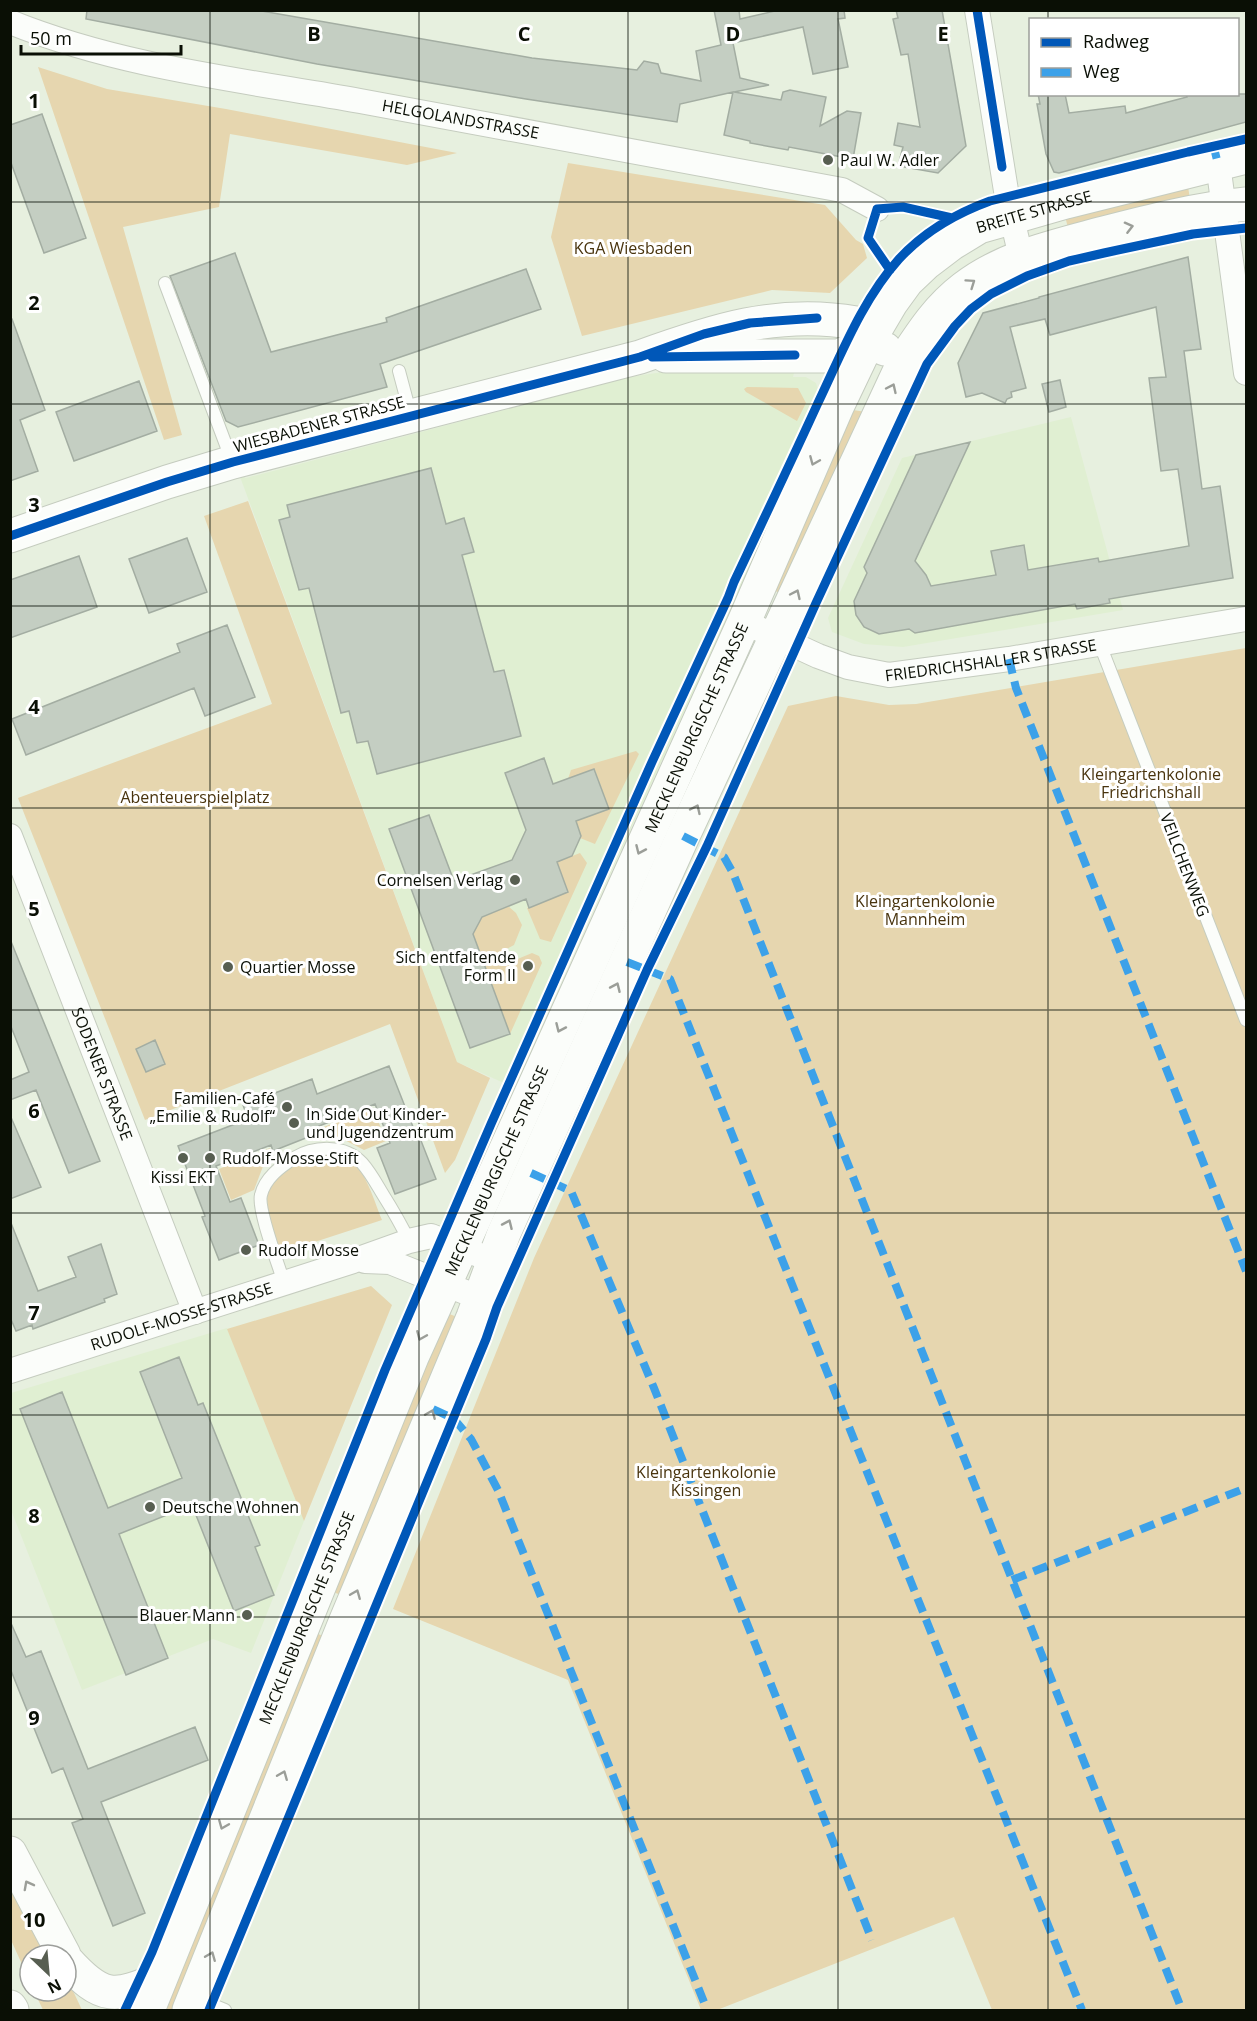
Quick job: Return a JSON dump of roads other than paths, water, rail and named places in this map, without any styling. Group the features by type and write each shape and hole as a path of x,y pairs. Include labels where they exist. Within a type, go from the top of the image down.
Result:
{"main road":[{"name":"BREITE STRASSE","path":"868,342 899,291 926,263 979,227 1232,161"},
{"path":"868,342 906,357 929,322 963,288 985,274 1021,257 1125,228 1235,206"},
{"name":"WIESBADENER STRASSE","path":"10,536 167,482 233,462 640,357 839,356 868,342"},
{"name":"MECKLENBURGISCHE STRASSE","path":"192,2004 327,1616 412,1357 868,342"},
{"name":"MECKLENBURGISCHE STRASSE","path":"148,2010 160,1979 327,1616 480,1298 531,1173 775,636 906,357"},
{"path":"10,1853 58,1943"},
{"path":"78,1973 96,1989 110,1992 123,1993 160,1979"},
{"path":"78,1982 92,2010"}],"street":[{"path":"33,10 42,35"},
{"path":"977,10 1011,217 1021,257"},
{"name":"HELGOLANDSTRASSE","path":"10,22 42,35 129,60 842,190 877,209"},
{"path":"1232,161 1246,373"},
{"name":"FRIEDRICHSHALLER STRASSE","path":"744,622 848,667 889,675 1009,659 1246,619"},
{"name":"SODENER STRASSE","path":"10,836 195,1311"},
{"name":"RUDOLF-MOSSE-STRASSE","path":"10,1371 430,1236 494,1261"},
{"name":"RUDOLF-MOSSE-STRASSE","path":"353,1261 390,1262 480,1298"}],"lane":[{"path":"165,283 233,462"},
{"path":"399,371 411,416"},
{"name":"VEILCHENWEG","path":"1099,642 1246,1020"},
{"path":"284,1283 263,1214 260,1196 269,1179 298,1155 323,1148 344,1151 361,1161 398,1218 409,1241"},
{"path":"192,2004 225,2010"}],"place":[{"name":"Paul W. Adler","path":"828,160"},
{"name":"Cornelsen Verlag","path":"515,880"},
{"name":"Sich entfaltende Form II","path":"528,966"},
{"name":"Quartier Mosse","path":"228,967"},
{"name":"Familien-Café „Emilie & Rudolf“","path":"287,1107"},
{"name":"In Side Out Kinder- und Jugendzentrum","path":"294,1123"},
{"name":"Kissi EKT","path":"183,1158"},
{"name":"Rudolf-Mosse-Stift","path":"210,1158"},
{"name":"Rudolf Mosse","path":"246,1250"},
{"name":"Deutsche Wohnen","path":"150,1507"},
{"name":"Blauer Mann","path":"247,1615"}],"park label":[{"name":"KGA Wiesbaden","path":"633,248"},
{"name":"Kleingartenkolonie Friedrichshall","path":"1151,783"},
{"name":"Abenteuerspielplatz","path":"195,797"},
{"name":"Kleingartenkolonie Mannheim","path":"925,910"},
{"name":"Kleingartenkolonie Kissingen","path":"706,1481"}]}
